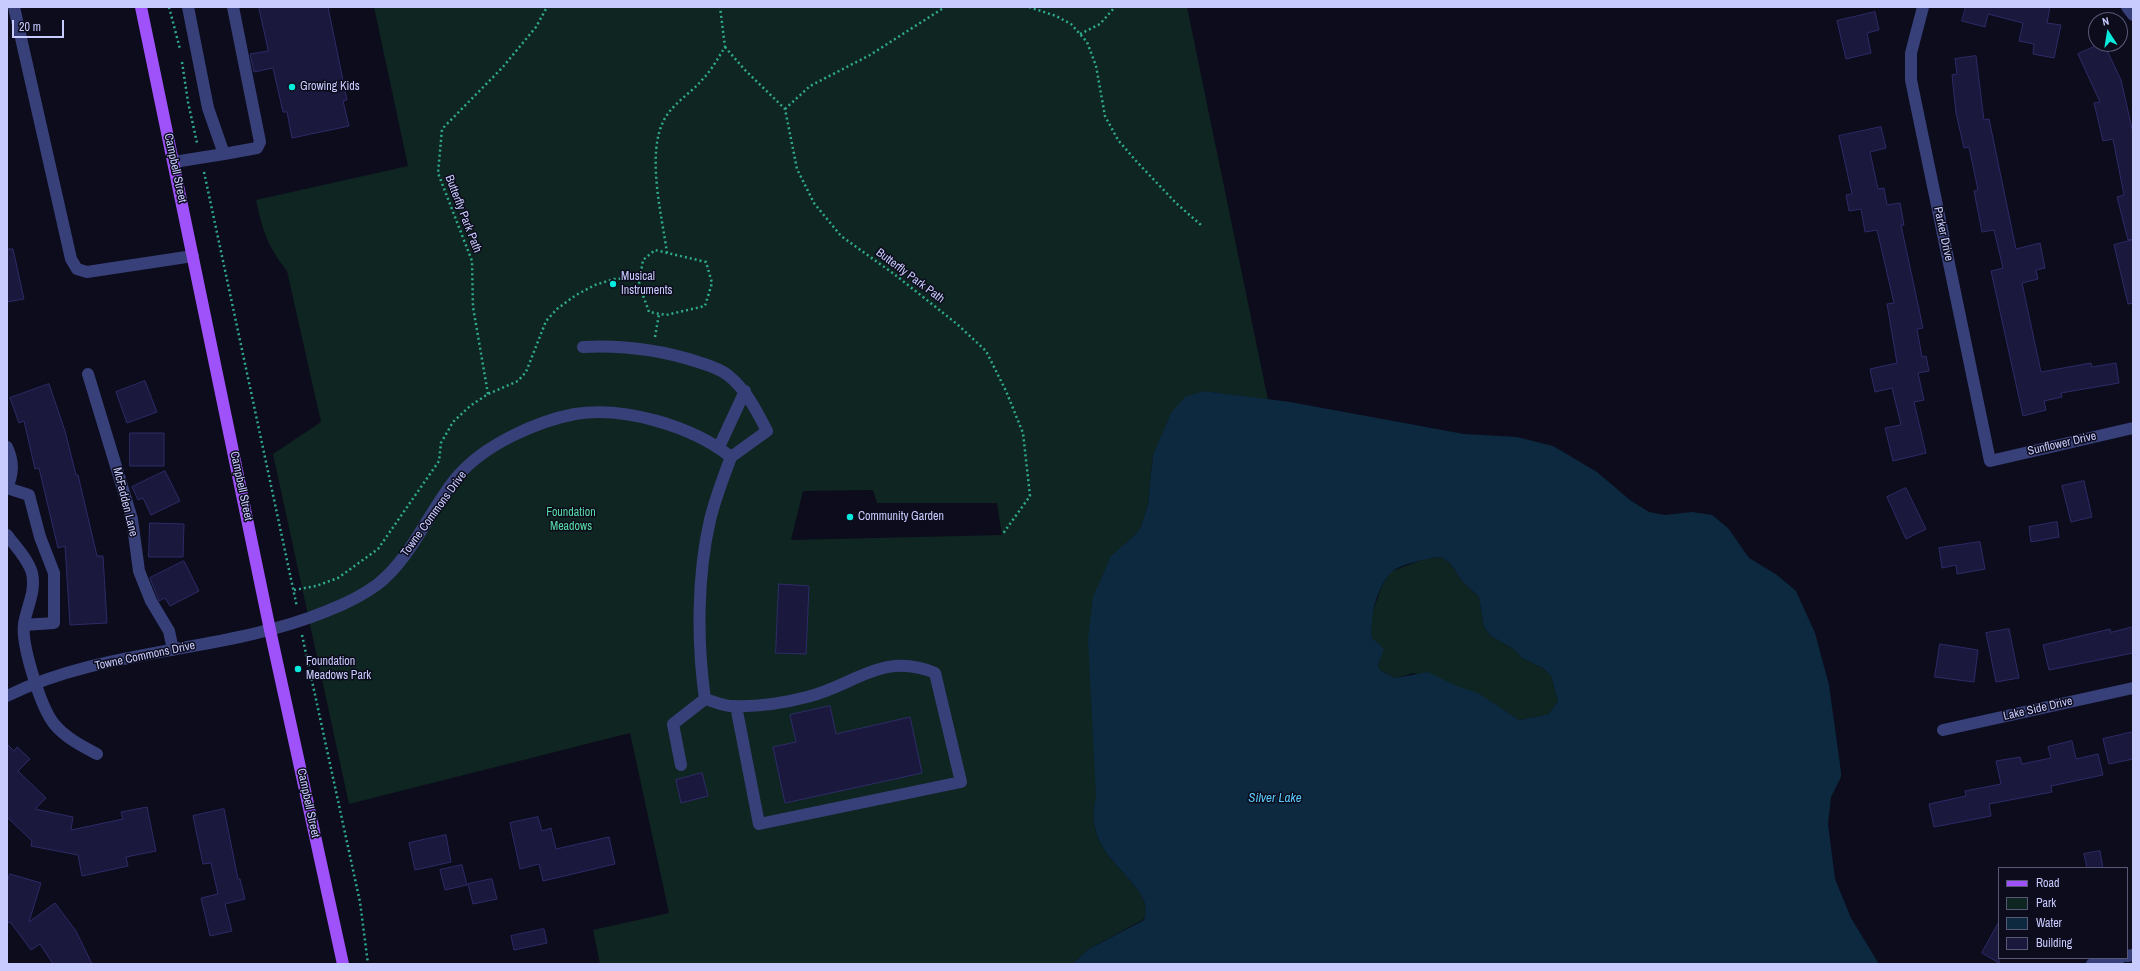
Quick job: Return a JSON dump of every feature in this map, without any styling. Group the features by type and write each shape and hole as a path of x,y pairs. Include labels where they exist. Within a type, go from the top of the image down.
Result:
{"main road":[{"name":"Campbell Street","path":"141,7 270,630 342,964"}],"street":[{"path":"14,7 71,259 77,269 87,272 193,256"},
{"path":"188,7 208,108 224,154"},
{"path":"174,162 257,148 260,142 233,7"},
{"name":"Parker Drive","path":"1923,7 1911,53 1911,80 1990,461"},
{"path":"2127,7 2133,15"},
{"path":"583,347 606,346 653,351 680,356 712,367 728,375 744,391 767,431 731,457 710,520 704,556 701,594 700,671 705,699"},
{"name":"McFadden Lane","path":"88,374 132,519 140,571 151,601 169,631 173,650"},
{"path":"719,447 744,391"},
{"name":"Towne Commons Drive","path":"7,696 37,683 92,667 270,630 300,622 353,600 379,583 399,562 457,477 475,459 497,443 548,420 576,414 606,413 637,416 666,424 719,447 731,457"},
{"name":"Sunflower Drive","path":"1990,461 2133,428"},
{"path":"7,447 12,464 7,488 29,495 40,537 54,573 54,623 24,625"},
{"path":"7,535 26,560 32,574 33,593 24,625 26,652 43,703 54,724 72,740 97,754"},
{"path":"705,699 730,706 759,705 808,697 864,674 891,665 920,666 935,673 961,782 759,824 736,706"},
{"name":"Lake Side Drive","path":"1943,730 2133,688"},
{"path":"681,765 673,724 705,699"},
{"path":"2092,964 2115,959"}],"path":[{"path":"169,7 181,54"},
{"name":"Butterfly Park Path","path":"488,394 473,307 472,260 438,174 442,129 502,68 536,27 547,7"},
{"path":"720,7 725,47 744,69 785,109 810,86 870,55 945,7"},
{"path":"1028,7 1056,16 1071,24 1087,42 1096,66 1105,116 1118,140 1136,162 1176,203 1201,225"},
{"path":"1080,34 1100,24 1115,7"},
{"path":"668,253 658,192 657,136 664,119 679,101 703,80 725,47"},
{"path":"182,60 188,102 360,902 368,964"},
{"name":"Butterfly Park Path","path":"785,109 797,169 814,203 841,236 894,274 957,324 986,352 1003,385 1023,433 1030,496 1002,535"},
{"path":"655,250 668,253 706,262 712,283 705,306 666,316 649,312 639,284 643,260 655,250"},
{"path":"294,590 316,586 338,578 378,549 439,461 441,443 453,422 470,406 488,394 518,381 526,372 546,321 556,309 576,295 595,285 614,279 640,278"},
{"path":"653,351 659,314"}],"green space":[{"name":"Foundation Meadows","path":"374,7 1187,7 1268,400 1204,391 1153,455 1148,504 1141,527 1135,535 1111,557 1094,820 1100,842 1110,857 1134,885 1143,899 1145,904 1144,919 1089,949 1072,964 600,964 593,930 669,913 630,733 349,804 273,454 321,422 287,271 270,246 261,221 256,200 408,166","holes":["873,490 877,503 997,503 1002,535 791,540 803,491"]},
{"path":"1441,557 1450,563 1462,581 1479,597 1484,627 1491,636 1515,650 1522,658 1543,668 1551,676 1558,701 1549,714 1519,720 1478,694 1414,673 1395,678 1380,670 1378,665 1383,649 1372,638 1370,620 1382,585 1392,571 1425,559"}],"water":[{"name":"Silver Lake","path":"1204,391 1290,402 1464,434 1517,437 1553,446 1597,472 1630,500 1649,512 1665,515 1692,512 1712,515 1728,528 1749,558 1777,575 1796,591 1815,633 1829,685 1841,772 1841,777 1831,797 1828,824 1835,879 1851,918 1879,964 1072,964 1089,949 1144,920 1145,918 1145,906 1143,899 1134,885 1105,850 1100,842 1095,826 1094,809 1096,797 1088,639 1093,597 1111,556 1135,535 1141,527 1148,504 1153,455 1171,413 1185,397","holes":["1441,557 1450,563 1462,581 1479,597 1484,627 1491,636 1515,650 1522,658 1543,668 1551,676 1558,701 1549,714 1519,720 1478,693 1457,686 1428,672 1395,678 1380,670 1378,665 1384,649 1372,638 1372,621 1375,603 1386,578 1401,566 1415,562"]}],"building":[{"name":"Growing Kids","path":"259,7 328,7 347,100 343,101 349,126 292,138 287,112 283,112 273,68 254,72 250,54 268,51"},
{"path":"1966,7 2050,7 2047,23 2061,25 2054,58 2033,54 2034,44 2019,41 2023,23 1988,14 1985,27 1962,21"},
{"path":"1875,12 1879,30 1867,33 1871,53 1846,59 1837,21"},
{"path":"2088,49 2088,52 2108,52 2121,80 2133,133 2133,239 2128,240 2117,197 2124,195 2113,139 2103,141 2094,103 2100,102 2078,54"},
{"path":"1976,56 1984,120 1989,119 2016,249 2040,243 2045,268 2036,270 2038,279 2022,283 2041,372 2091,363 2092,367 2116,363 2119,383 2061,393 2062,397 2044,401 2046,410 2023,416 1991,271 2003,268 1994,230 1982,232 1974,191 1978,190 1969,147 1964,148 1956,113 1952,75 1957,74 1955,59"},
{"path":"1881,127 1886,148 1870,152 1878,189 1884,188 1887,205 1900,203 1904,225 1901,225 1923,328 1917,329 1922,357 1926,356 1929,371 1918,373 1924,400 1914,402 1926,453 1893,461 1885,428 1901,425 1892,388 1875,392 1870,369 1897,363 1887,304 1894,303 1877,230 1865,232 1861,209 1849,211 1846,195 1852,194 1839,136"},
{"path":"2133,240 2133,303 2128,304 2114,245"},
{"path":"7,249 13,249 24,299 7,302"},
{"path":"145,381 157,412 127,423 116,392"},
{"path":"49,384 65,431 76,475 78,475 97,556 103,556 107,623 70,625 65,546 58,548 39,468 35,469 24,421 19,423 10,398"},
{"path":"130,433 164,433 164,466 130,466"},
{"path":"165,471 180,501 151,515 143,498 138,500 132,487"},
{"path":"2084,481 2092,517 2071,522 2062,486"},
{"path":"1906,488 1926,529 1906,539 1887,497"},
{"path":"2057,522 2059,537 2031,542 2029,527"},
{"path":"150,523 184,524 183,557 149,557"},
{"path":"1980,542 1985,569 1957,574 1956,565 1942,568 1939,548"},
{"path":"184,561 199,591 170,606 165,598 159,601 150,578"},
{"path":"779,584 809,586 806,654 776,653"},
{"path":"2133,627 2133,653 2049,670 2043,645 2110,629 2111,632"},
{"path":"2009,629 2019,678 1996,682 1986,633"},
{"path":"1940,644 1978,650 1974,682 1935,677"},
{"path":"830,706 836,734 910,717 922,773 785,803 773,747 796,742 790,715"},
{"path":"2133,732 2133,759 2109,764 2103,739"},
{"path":"2072,741 2076,759 2098,754 2103,775 2051,786 2052,792 1989,804 1991,816 1934,827 1929,804 1966,796 1965,791 2001,784 1996,761 2020,757 2022,764 2051,758 2048,747"},
{"path":"7,744 14,751 17,747 30,759 18,771 46,798 35,809 73,817 71,830 123,819 121,812 147,807 156,851 126,857 128,866 82,876 78,855 31,846 32,841 7,817"},
{"path":"702,773 708,796 681,803 676,780"},
{"path":"224,809 238,879 240,879 245,899 225,904 232,931 210,936 201,898 218,894 211,863 203,864 193,816"},
{"path":"538,817 542,831 551,828 556,849 609,837 615,864 543,881 539,864 520,869 510,823"},
{"path":"446,835 451,862 415,870 409,843"},
{"path":"2100,851 2103,867 2087,867 2084,854"},
{"path":"462,865 467,885 445,890 440,870"},
{"path":"10,874 41,883 29,922 55,903 76,931 92,964 53,964 40,944 31,950 11,923 7,922 7,883"},
{"path":"492,879 497,899 473,904 468,884"},
{"path":"1998,924 1999,963 1982,953"},
{"path":"544,929 547,943 514,950 511,936"}],"place":[{"name":"Growing Kids","path":"292,87"},
{"name":"Musical Instruments","path":"613,284"},
{"name":"Community Garden","path":"850,517"},
{"name":"Foundation Meadows Park","path":"298,669"}]}
